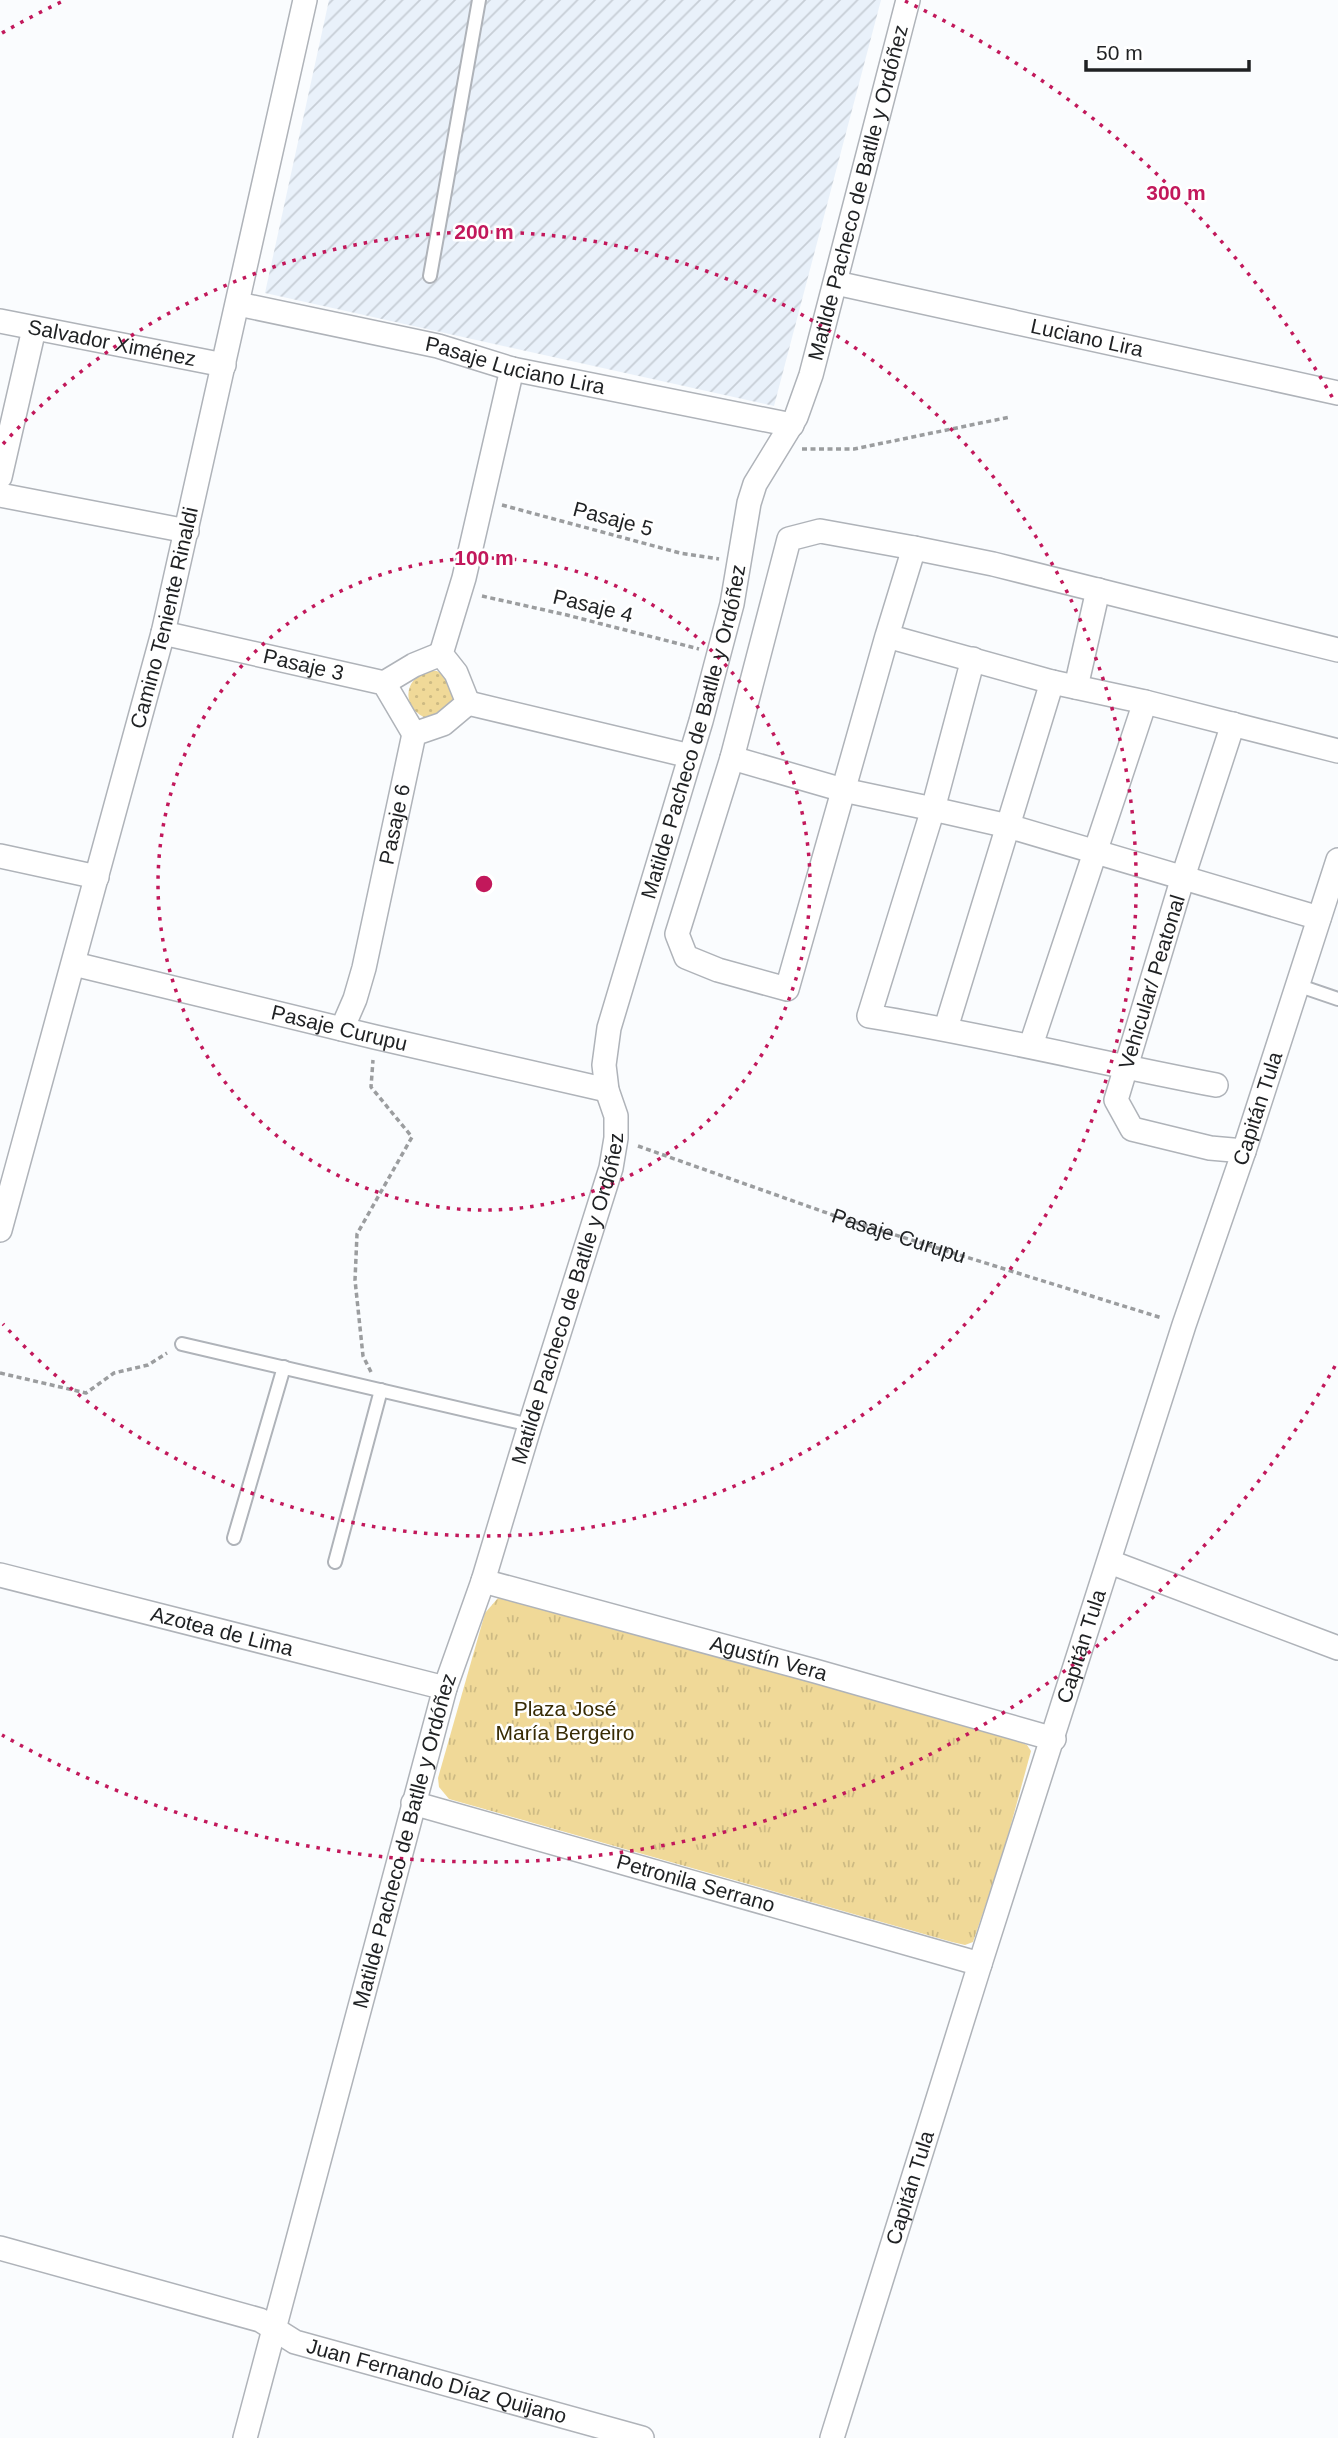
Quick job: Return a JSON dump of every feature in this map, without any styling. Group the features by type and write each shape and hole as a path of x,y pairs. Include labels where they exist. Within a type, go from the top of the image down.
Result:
{"street":[{"name":"Camino Teniente Rinaldi","path":"0,1230 5,1191 74,964 163,633 305,0"},
{"name":"Matilde Pacheco de Batlle y Ordóñez","path":"245,2438 445,1688 484,1581 611,1168 616,1138 616,1116 607,1090 604,1065 609,1028 732,604 746,515 755,484 792,425 811,375 908,0"},
{"name":"Luciano Lira","path":"836,284 1338,393"},
{"name":"Pasaje Luciano Lira","path":"238,304 438,346 512,369 792,425"},
{"name":"Salvador Ximénez","path":"0,321 224,365"},
{"path":"0,477 34,329"},
{"path":"441,654 460,591 512,369"},
{"path":"0,495 187,531"},
{"path":"914,548 787,989 718,970 685,957 677,934 732,758 789,539 820,531 914,548 993,564 1338,650"},
{"path":"1076,687 1098,590"},
{"name":"Pasaje 3","path":"163,633 384,683"},
{"path":"887,636 1052,682 1145,702 1338,751"},
{"path":"441,654 414,665 384,683 414,734 443,724 468,703"},
{"path":"441,654 456,673 468,703"},
{"path":"973,659 933,809 869,1016 946,1028 1216,1085"},
{"path":"946,1028 1052,682"},
{"path":"1031,1045 1145,702"},
{"path":"468,703 690,756"},
{"name":"Vehicular/ Peatonal","path":"1233,724 1183,877 1116,1100 1132,1129 1210,1148 1244,1151"},
{"name":"Pasaje 6","path":"342,1029 364,968 414,734"},
{"path":"732,758 843,790 1008,826 1319,918"},
{"path":"0,856 97,877"},
{"name":"Capitán Tula","path":"832,2438 1184,1325 1244,1151 1338,860"},
{"name":"Pasaje Curupu","path":"74,964 607,1090"},
{"path":"1110,1562 1338,1648"},
{"name":"Azotea de Lima","path":"0,1575 445,1688"},
{"name":"Agustín Vera","path":"484,1581 1054,1739"},
{"name":"Petronila Serrano","path":"413,1803 980,1964"},
{"name":"Juan Fernando Díaz Quijano","path":"0,2248 260,2320 295,2342 642,2438"}],"lane":[{"path":"430,276 479,0"},
{"path":"1297,985 1338,999"},
{"path":"182,1344 530,1425"},
{"path":"234,1538 284,1367"},
{"path":"335,1562 381,1390"}],"path":[{"path":"792,425 798,449 854,449 1010,416"},
{"name":"Pasaje 5","path":"482,500 680,553 738,562"},
{"name":"Pasaje 4","path":"460,591 718,653"},
{"path":"375,1037 371,1087 412,1137 357,1234 355,1280 363,1356 381,1390"},
{"name":"Pasaje Curupu","path":"616,1138 844,1219 1184,1325"},
{"path":"0,1373 86,1393 114,1373 148,1365 182,1344"}],"shaded area":[{"path":"329,0 881,0 774,406 265,293"}],"green space":[{"path":"429,671 437,671 449,679 455,701 452,708 429,719 414,709 408,695 413,681"},
{"name":"Plaza José María Bergeiro","path":"511,1595 994,1733 1027,1745 1031,1751 1003,1854 973,1942 965,1945 952,1942 449,1799 439,1787 438,1778 485,1613 498,1598"}]}
